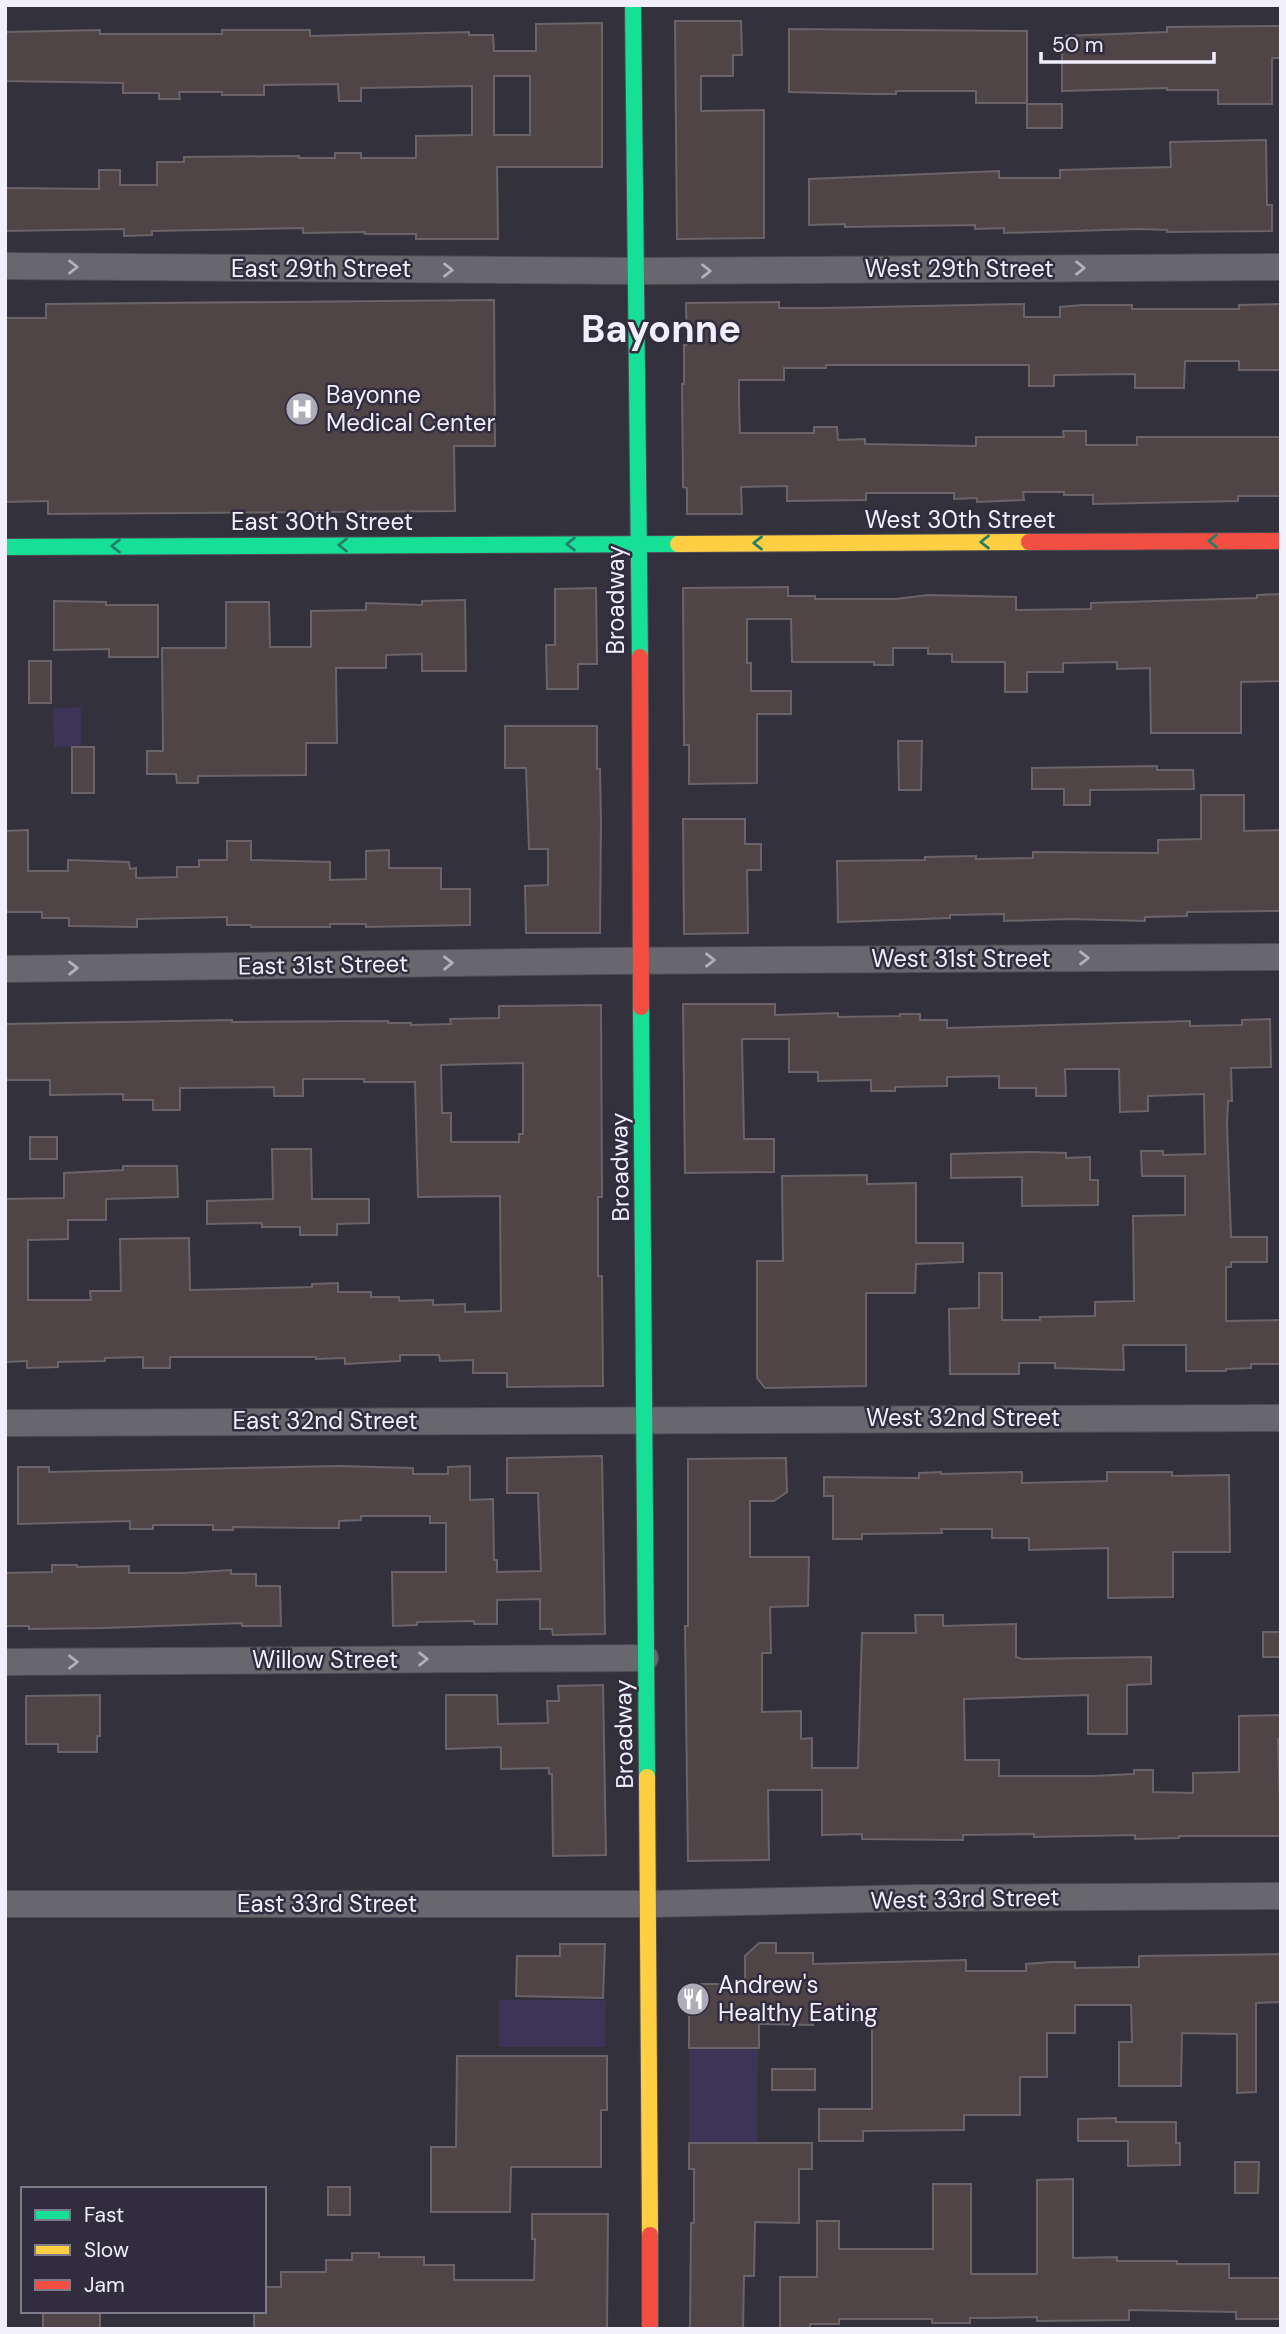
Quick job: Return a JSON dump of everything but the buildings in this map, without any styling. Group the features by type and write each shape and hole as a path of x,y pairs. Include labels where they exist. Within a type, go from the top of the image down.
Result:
{"street":[{"name":"Broadway","path":"634,5 638,271 650,2329"},
{"name":"East 29th Street","path":"5,266 638,271"},
{"name":"West 29th Street","path":"638,271 1281,267"},
{"name":"West 30th Street","path":"639,544 1281,541"},
{"name":"East 30th Street","path":"5,547 639,544"},
{"name":"West 31st Street","path":"641,961 1281,957"},
{"name":"East 31st Street","path":"5,969 641,961"},
{"name":"West 32nd Street","path":"645,1419 1281,1418"},
{"name":"East 32nd Street","path":"5,1423 645,1419"},
{"name":"Willow Street","path":"5,1662 645,1658"},
{"name":"West 33rd Street","path":"649,1904 917,1898 1281,1896"},
{"name":"East 33rd Street","path":"5,1904 649,1904"}],"shaded area":[{"path":"81,707 81,746 54,747 53,708"},
{"path":"499,2000 606,2000 605,2047 499,2047"},
{"path":"689,2048 758,2048 757,2143 689,2143"}],"traffic: fast":[{"path":"633,5 640,657"},
{"path":"5,547 678,544"},
{"path":"641,1007 647,1777"}],"traffic: slow":[{"path":"678,544 1029,542"},
{"path":"647,1777 650,2235"}],"traffic: jam":[{"path":"1029,542 1281,541"},
{"path":"640,657 641,1007"},
{"path":"650,2235 650,2329"}],"place":[{"name":"Bayonne Medical Center","path":"302,409"},
{"name":"Andrew's Healthy Eating","path":"693,1999"}],"district":[{"name":"Bayonne","path":"661,329"}]}
